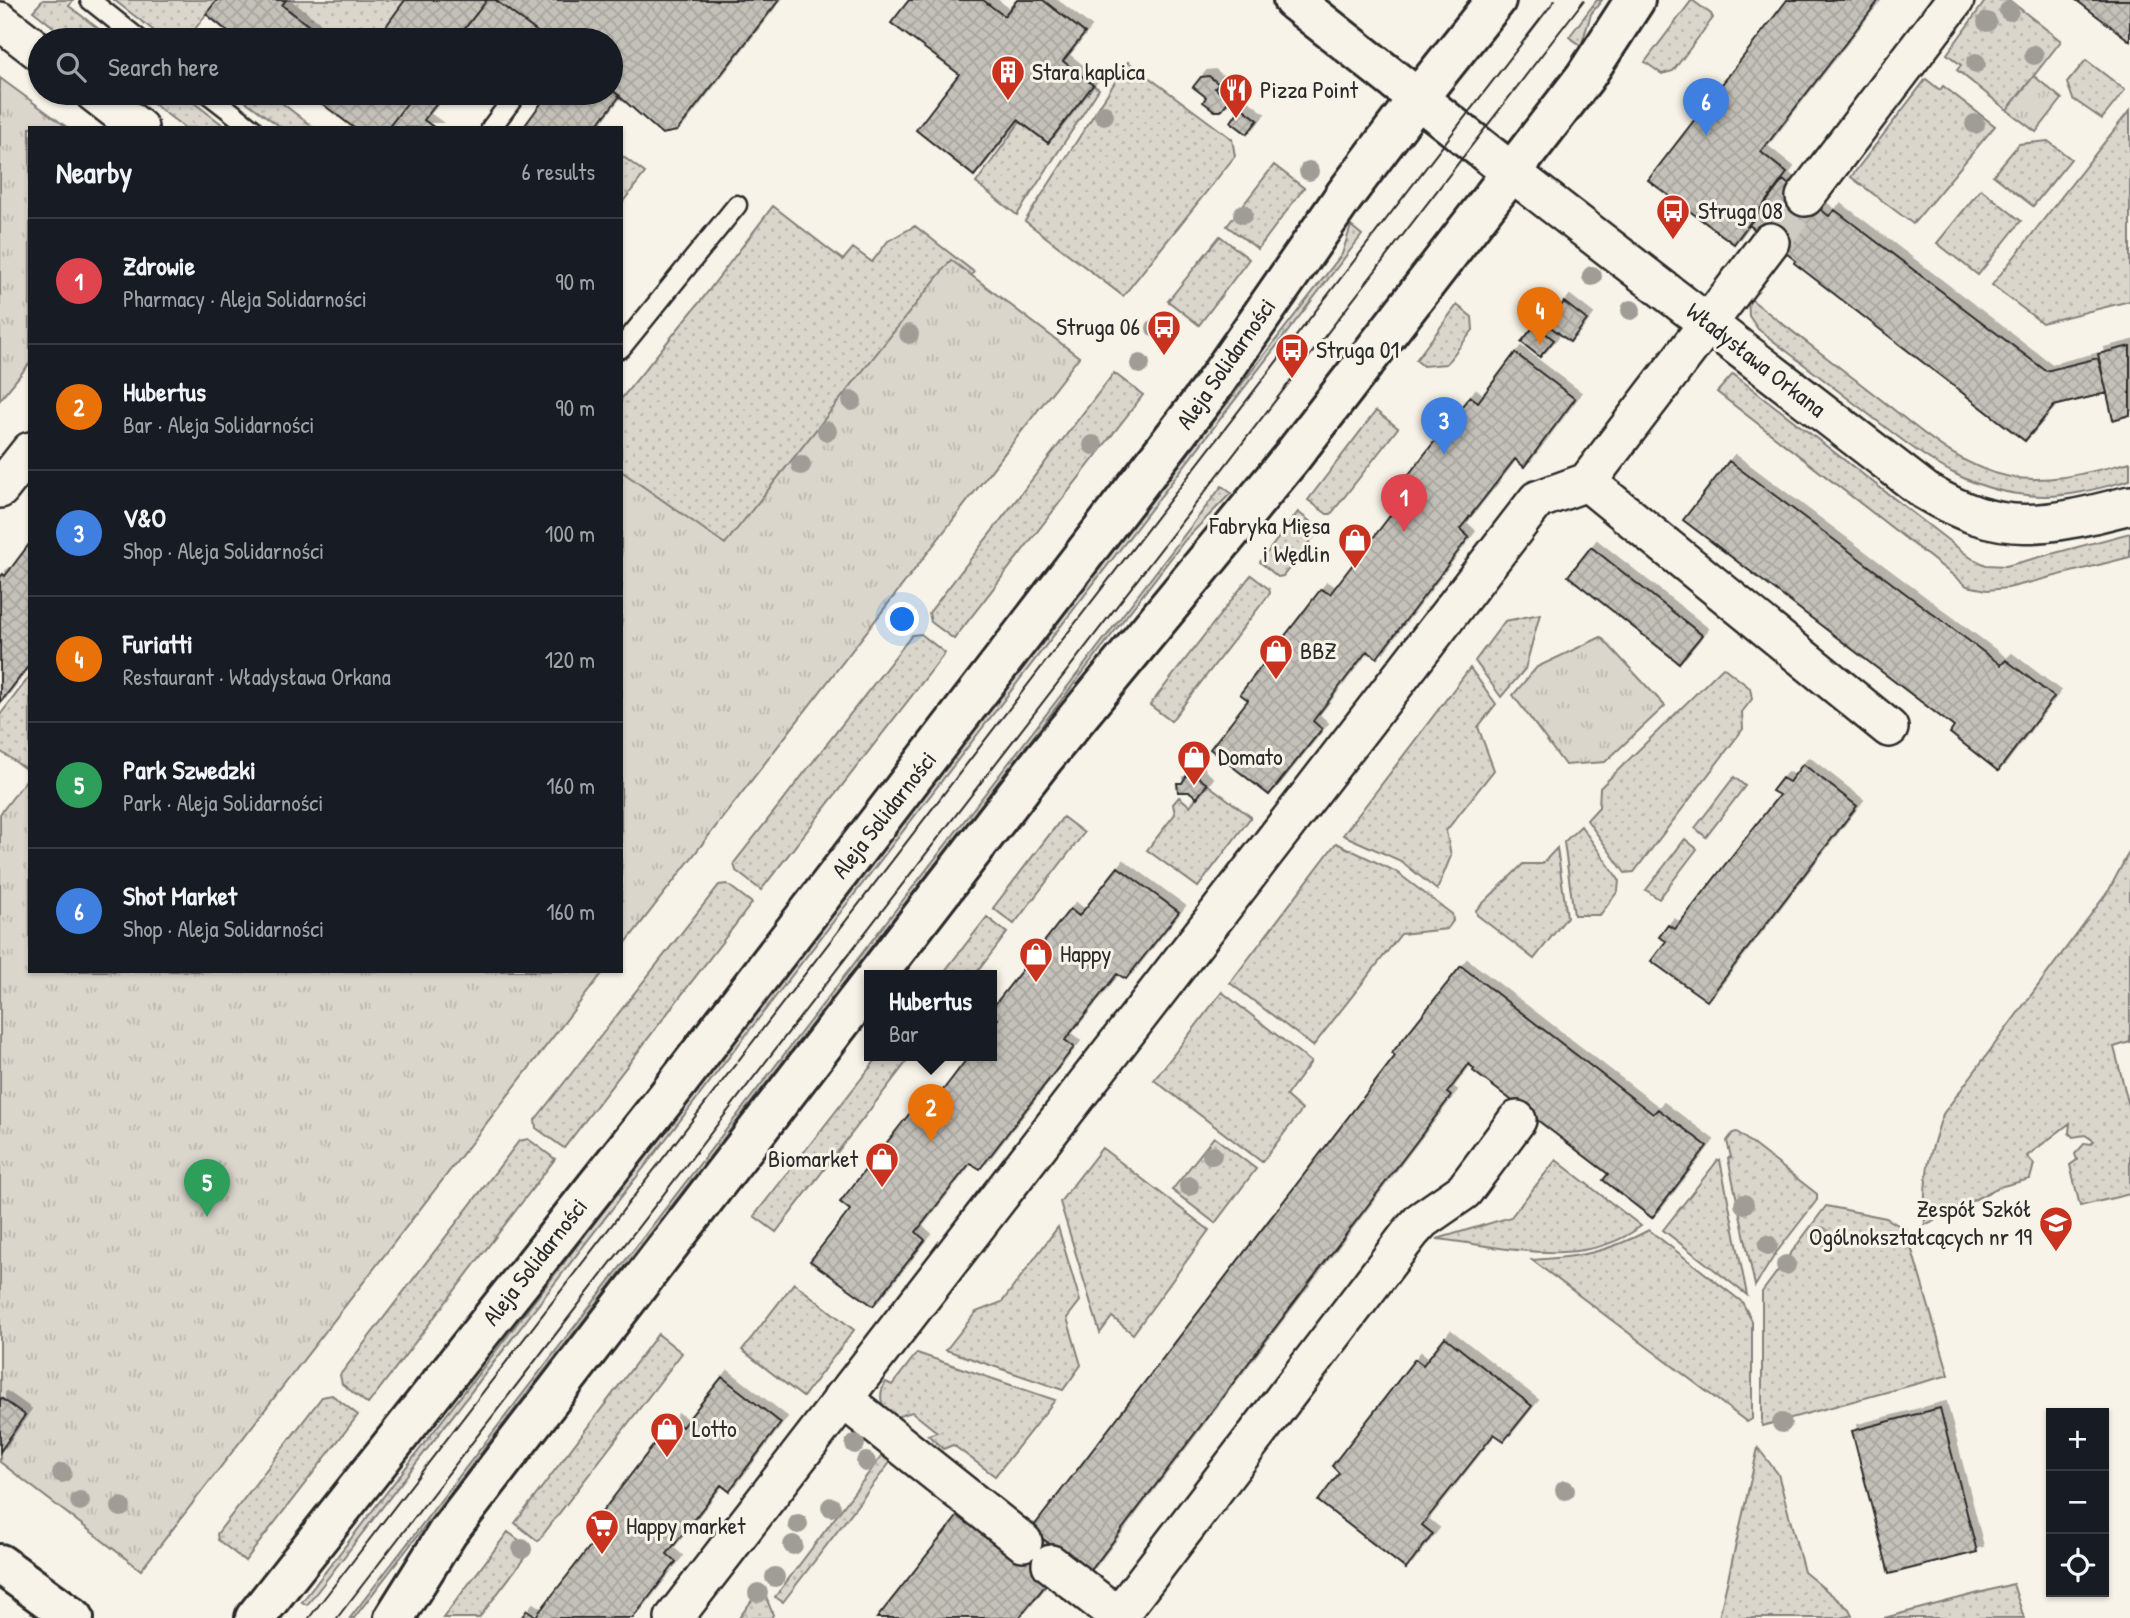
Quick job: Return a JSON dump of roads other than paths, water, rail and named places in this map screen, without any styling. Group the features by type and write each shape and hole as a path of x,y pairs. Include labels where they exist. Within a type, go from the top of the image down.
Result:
{"street":[{"name":"Władysława Orkana","path":"1293,0 1511,172 1926,491 1972,516 2018,524 2078,518 2130,505"},
{"name":"Aleja Solidarności","path":"255,1618 666,1098 1168,446 1208,393 1331,215 1418,98 1496,0"},
{"path":"881,970 1044,758 1292,458 1586,77 1635,0"},
{"path":"1805,197 1955,0"},
{"path":"0,21 28,43"},
{"path":"109,105 136,126"},
{"path":"674,1618 1536,500 1587,482 1770,242"},
{"path":"0,489 28,454"},
{"path":"1587,482 1889,727"},
{"path":"394,1618 448,1532 864,992"},
{"path":"1051,1564 1118,1617 1411,1233 1422,1220 1464,1191 1517,1120"},
{"path":"842,1398 1023,1542"},
{"path":"0,1564 74,1618"}],"lane":[{"path":"90,0 125,28"},
{"path":"222,105 249,126"},
{"path":"492,126 508,105"},
{"path":"623,346 737,205"}],"tunnel":[{"path":"1770,242 1805,197"}],"tram line":[{"path":"309,1618 1555,0"},
{"path":"337,1618 1584,0"}],"place":[{"name":"Stara kaplica","path":"1008,102"},
{"name":"Pizza Point","path":"1236,120"},
{"name":"Shot Market","path":"1706,136"},
{"name":"Struga 08","path":"1673,241"},
{"name":"Furiatti","path":"1540,345"},
{"name":"Struga 06","path":"1164,357"},
{"name":"Struga 01","path":"1292,380"},
{"name":"V&O","path":"1444,455"},
{"name":"Zdrowie","path":"1404,532"},
{"name":"Fabryka Mięsa i Wędlin","path":"1355,570"},
{"name":"BBZ","path":"1276,681"},
{"name":"Domato","path":"1194,787"},
{"name":"Happy","path":"1036,984"},
{"name":"Hubertus","path":"931,1142"},
{"name":"Biomarket","path":"882,1189"},
{"name":"Park Szwedzki","path":"207,1217"},
{"name":"Zespół Szkół Ogólnokształcących nr 19","path":"2056,1253"},
{"name":"Lotto","path":"667,1459"},
{"name":"Happy market","path":"602,1556"}]}
